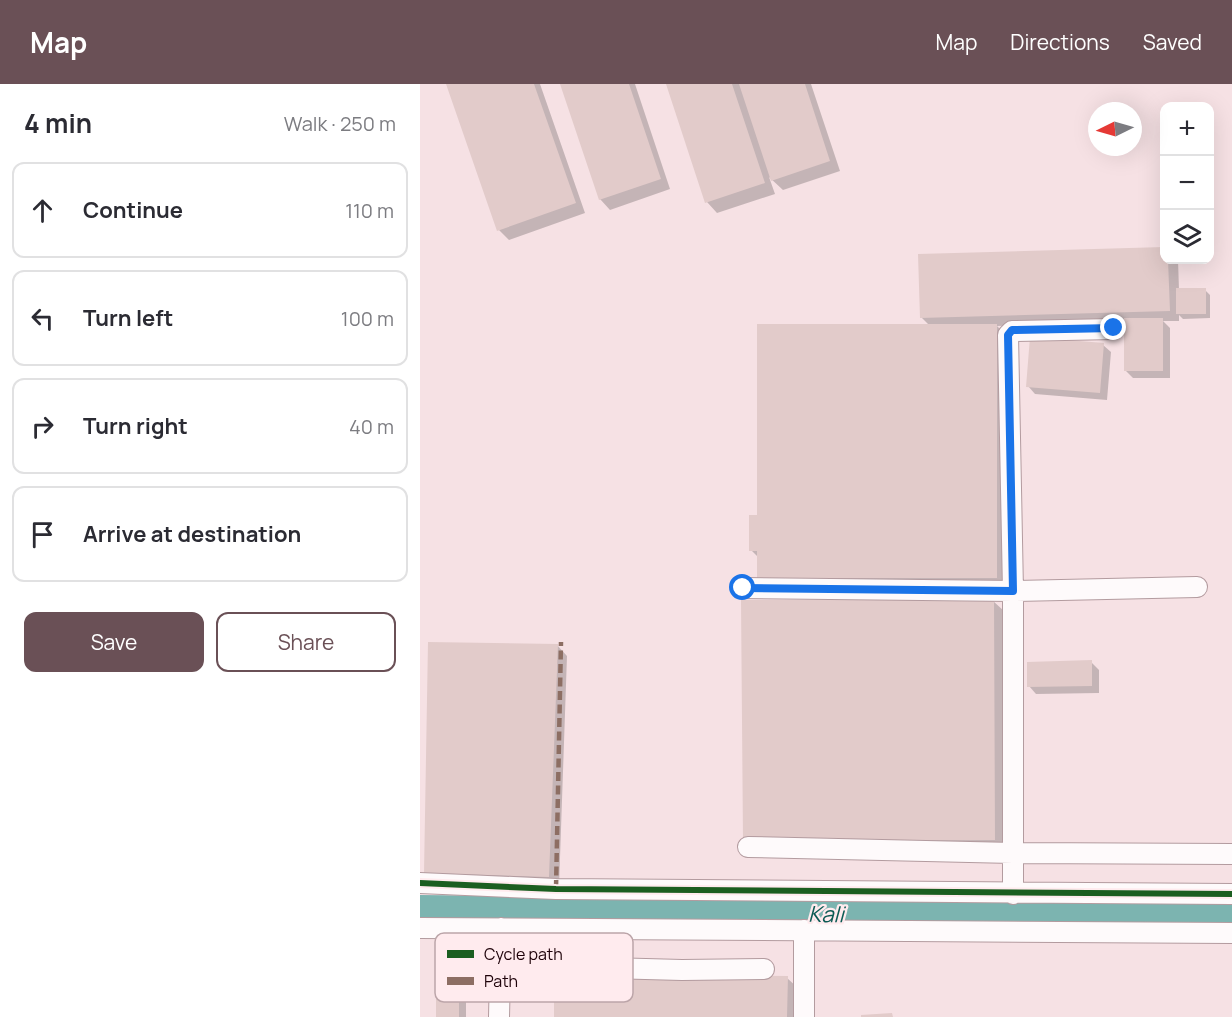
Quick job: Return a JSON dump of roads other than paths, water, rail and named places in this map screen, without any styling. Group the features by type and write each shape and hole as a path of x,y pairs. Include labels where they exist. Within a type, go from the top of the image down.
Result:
{"street":[{"path":"1013,894 1013,591 1008,335 1012,330 1114,328"},
{"path":"743,588 1013,591 1197,587"},
{"path":"748,847 1013,853 1232,854"},
{"path":"420,883 556,889 1232,894"},
{"path":"420,928 1232,933"},
{"path":"501,928 501,933"},
{"path":"804,930 804,1017"},
{"path":"633,969 764,969"},
{"path":"499,1002 499,1017"}],"waterway":[{"name":"Kali","path":"420,910 1232,918"}]}
